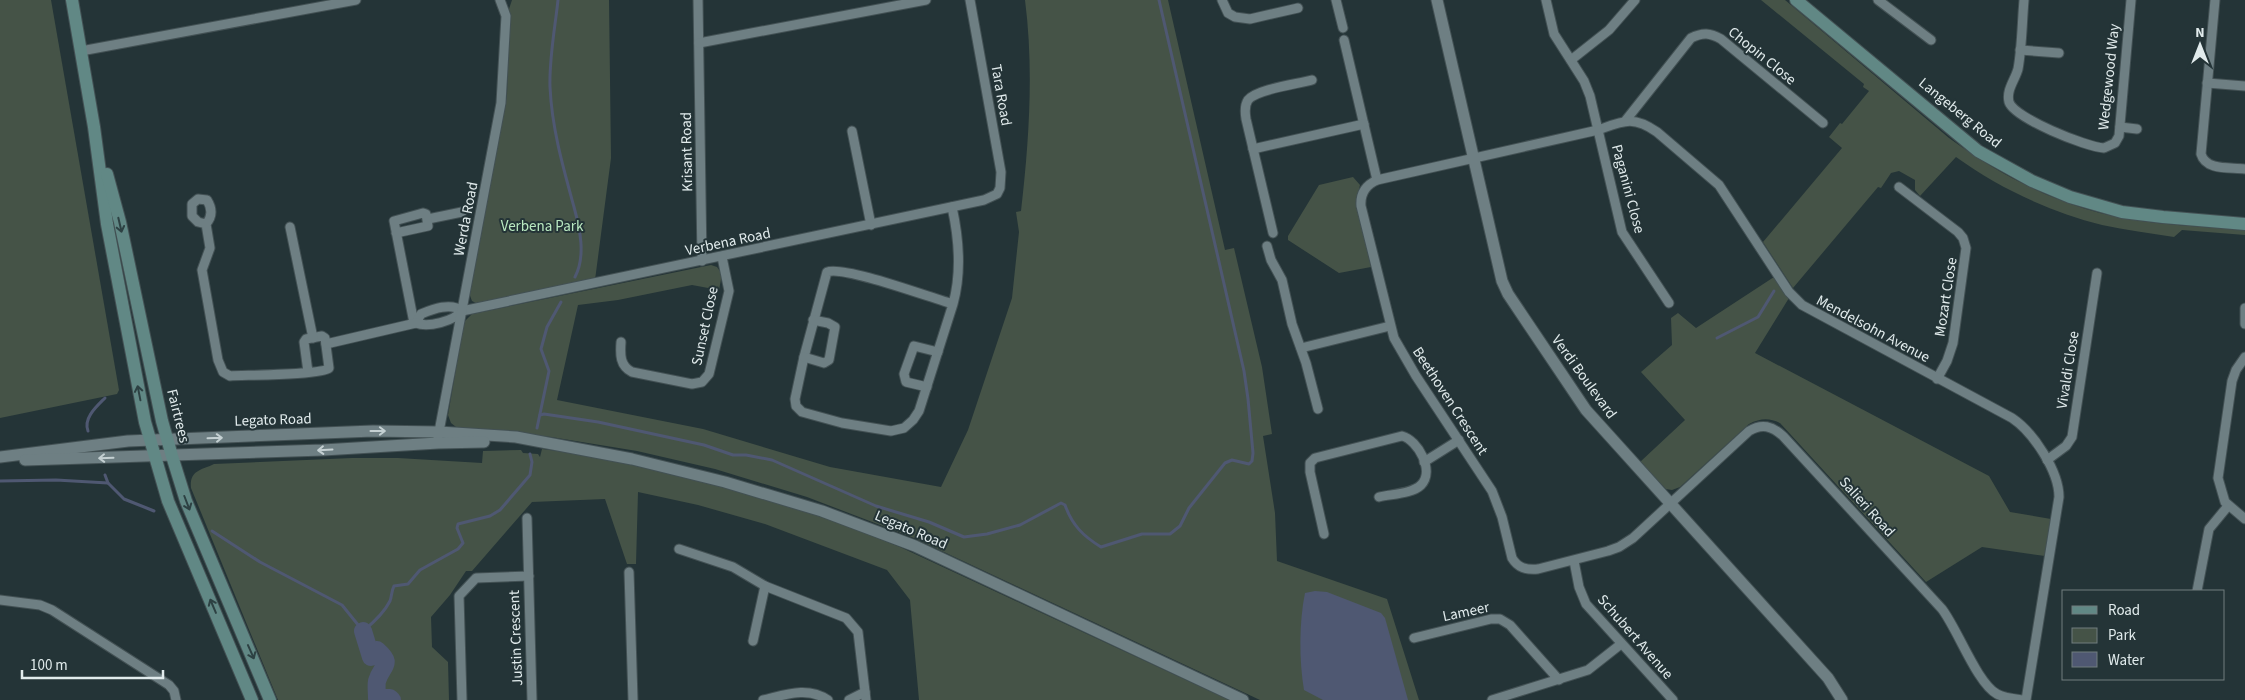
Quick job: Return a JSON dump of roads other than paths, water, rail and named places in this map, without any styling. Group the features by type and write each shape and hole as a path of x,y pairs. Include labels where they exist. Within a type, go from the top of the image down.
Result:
{"main road":[{"name":"Fairtrees","path":"72,0 94,127 107,224 154,457 168,501 252,700"},
{"name":"Langeberg Road","path":"1796,0 1978,150 2032,182 2070,197 2122,212 2245,224"},
{"name":"Fairtrees","path":"94,127 120,222 167,440 186,501 270,700"}],"street":[{"path":"81,51 356,0"},
{"name":"Werda Road","path":"438,437 501,103 506,16 500,0"},
{"name":"Krisant Road","path":"698,0 702,262"},
{"path":"699,43 926,0"},
{"name":"Tara Road","path":"970,0 1001,172 1000,188 997,194"},
{"path":"1222,0 1228,13 1242,19 1298,8"},
{"path":"1336,0 1343,28"},
{"name":"Verdi Boulevard","path":"1437,0 1502,281 1508,294 1586,410 1828,678 1842,700"},
{"name":"Paganini Close","path":"1546,0 1554,34 1588,88 1622,232 1670,304"},
{"path":"1571,60 1609,30 1635,0"},
{"path":"1878,0 1931,40"},
{"name":"Wedgewood Way","path":"2024,0 2018,68 2009,94 2009,102 2014,109 2067,138 2099,148 2108,147 2115,143 2119,136 2131,0"},
{"path":"2215,0 2202,157 2205,162 2211,165 2245,169"},
{"name":"Chopin Close","path":"1626,120 1691,38 1708,33 1721,39 1823,123"},
{"path":"1344,40 1377,180 1598,130 1626,120"},
{"path":"2020,50 2059,53"},
{"path":"1273,232 1245,111 1249,99 1261,92 1312,80"},
{"path":"2207,83 2245,86"},
{"path":"1642,100 1641,111 1646,125"},
{"name":"Mendelsohn Avenue","path":"1626,120 1646,125 1719,185 1789,292 1802,305 2016,421 2026,431 2047,460 2057,480 2059,497 2025,700"},
{"path":"1253,149 1364,124"},
{"path":"2120,127 2137,128"},
{"path":"852,131 871,225"},
{"name":"Beethoven Crescent","path":"1377,180 1364,190 1361,202 1390,326 1404,356 1495,497 1512,558 1516,564 1529,570 1608,551 1625,544 1670,503"},
{"name":"Mozart Close","path":"1899,187 1958,232 1963,238 1966,248 1953,344 1947,361 1937,379"},
{"name":"Verbena Road","path":"462,311 702,262 984,200 997,194"},
{"path":"952,207 959,257 958,276 952,304 938,352 919,411 913,420 904,428 891,431 842,423 802,412 796,406 795,399 824,275 833,270 868,277 952,304"},
{"path":"428,220 462,212"},
{"path":"396,233 427,226 426,214 423,213 395,220 396,233 415,323"},
{"path":"206,224 210,248 202,270 218,360 223,372 230,376 308,372 328,369 326,344 322,336 304,342 308,372"},
{"path":"290,227 313,338"},
{"path":"1267,246 1271,260 1282,280 1292,324 1301,348 1318,409"},
{"name":"Sunset Close","path":"621,342 621,360 627,369 632,372 692,384 706,379 709,374 729,291 722,257"},
{"name":"Vivaldi Close","path":"2047,460 2066,446 2072,437 2097,273"},
{"path":"326,344 415,323 424,324 453,319 462,311 456,307 444,307 421,314 415,323"},
{"path":"2245,308 2245,324"},
{"path":"804,357 824,363 829,360 835,327 828,323 813,320"},
{"path":"1301,348 1390,326"},
{"path":"927,387 906,382 904,374 914,346 938,352"},
{"path":"2245,357 2236,370 2232,381 2218,472 2220,489 2228,506 2245,519"},
{"name":"Salieri Road","path":"1670,503 1749,431 1761,426 1775,429 1942,609 1989,688 2000,696 2025,700"},
{"name":"Legato Road","path":"0,457 150,440 372,431 438,437 516,437 632,459 725,482 822,511 915,546 1243,700"},
{"path":"1324,534 1310,472 1310,463 1313,460 1322,455 1402,436 1414,443 1424,462 1425,478 1420,486 1379,497"},
{"name":"Legato Road","path":"0,461 323,450 438,437"},
{"path":"1424,462 1459,440"},
{"path":"2197,590 2209,529 2228,506"},
{"name":"Justin Crescent","path":"527,518 532,700"},
{"path":"679,549 733,567 766,586 837,614 852,623 858,632 865,696 850,700"},
{"name":"Schubert Avenue","path":"1574,560 1579,587 1586,604 1673,700"},
{"path":"629,572 633,700"},
{"name":"Justin Crescent","path":"462,700 459,596 476,578 528,576"},
{"path":"753,641 766,586"},
{"path":"0,600 40,605 52,610 169,685 174,691 176,700"},
{"name":"Lameer","path":"1414,638 1491,619 1500,619 1510,625 1559,680"},
{"path":"1492,700 1593,668 1621,644"},
{"path":"763,700 800,692 817,694 828,700"}],"water":[{"path":"1315,591 1327,592 1381,613 1385,618 1408,700 1323,700 1304,690 1301,654 1302,616 1305,593"}],"waterway":[{"path":"558,0 551,55 550,87 551,103 562,163 580,233 580,260 575,277"},
{"path":"540,415 598,422 704,445 733,455 746,455 772,460 876,506 929,522 964,537 987,534 1020,525 1061,503 1065,505 1079,529 1101,547 1142,534 1170,534 1180,526 1189,508 1225,463 1232,460 1249,464 1252,461 1253,453 1244,371 1159,0"},
{"path":"1717,338 1758,317 1774,291"},
{"path":"537,428 549,371 541,349 547,327 561,302"},
{"path":"88,431 87,421 89,417 105,398"},
{"path":"212,531 260,562 342,605 363,631 385,610 390,601 394,586 408,584 420,570 458,549 463,543 457,528 458,524 490,516 500,510 530,475 532,462 530,454"},
{"path":"105,475 108,483"},
{"path":"0,481 56,480 108,483 124,499 154,511"},
{"path":"363,631 371,657 377,650 386,662 377,681 377,698 390,698 392,700"}],"park label":[{"name":"Verbena Park","path":"542,226"}]}
